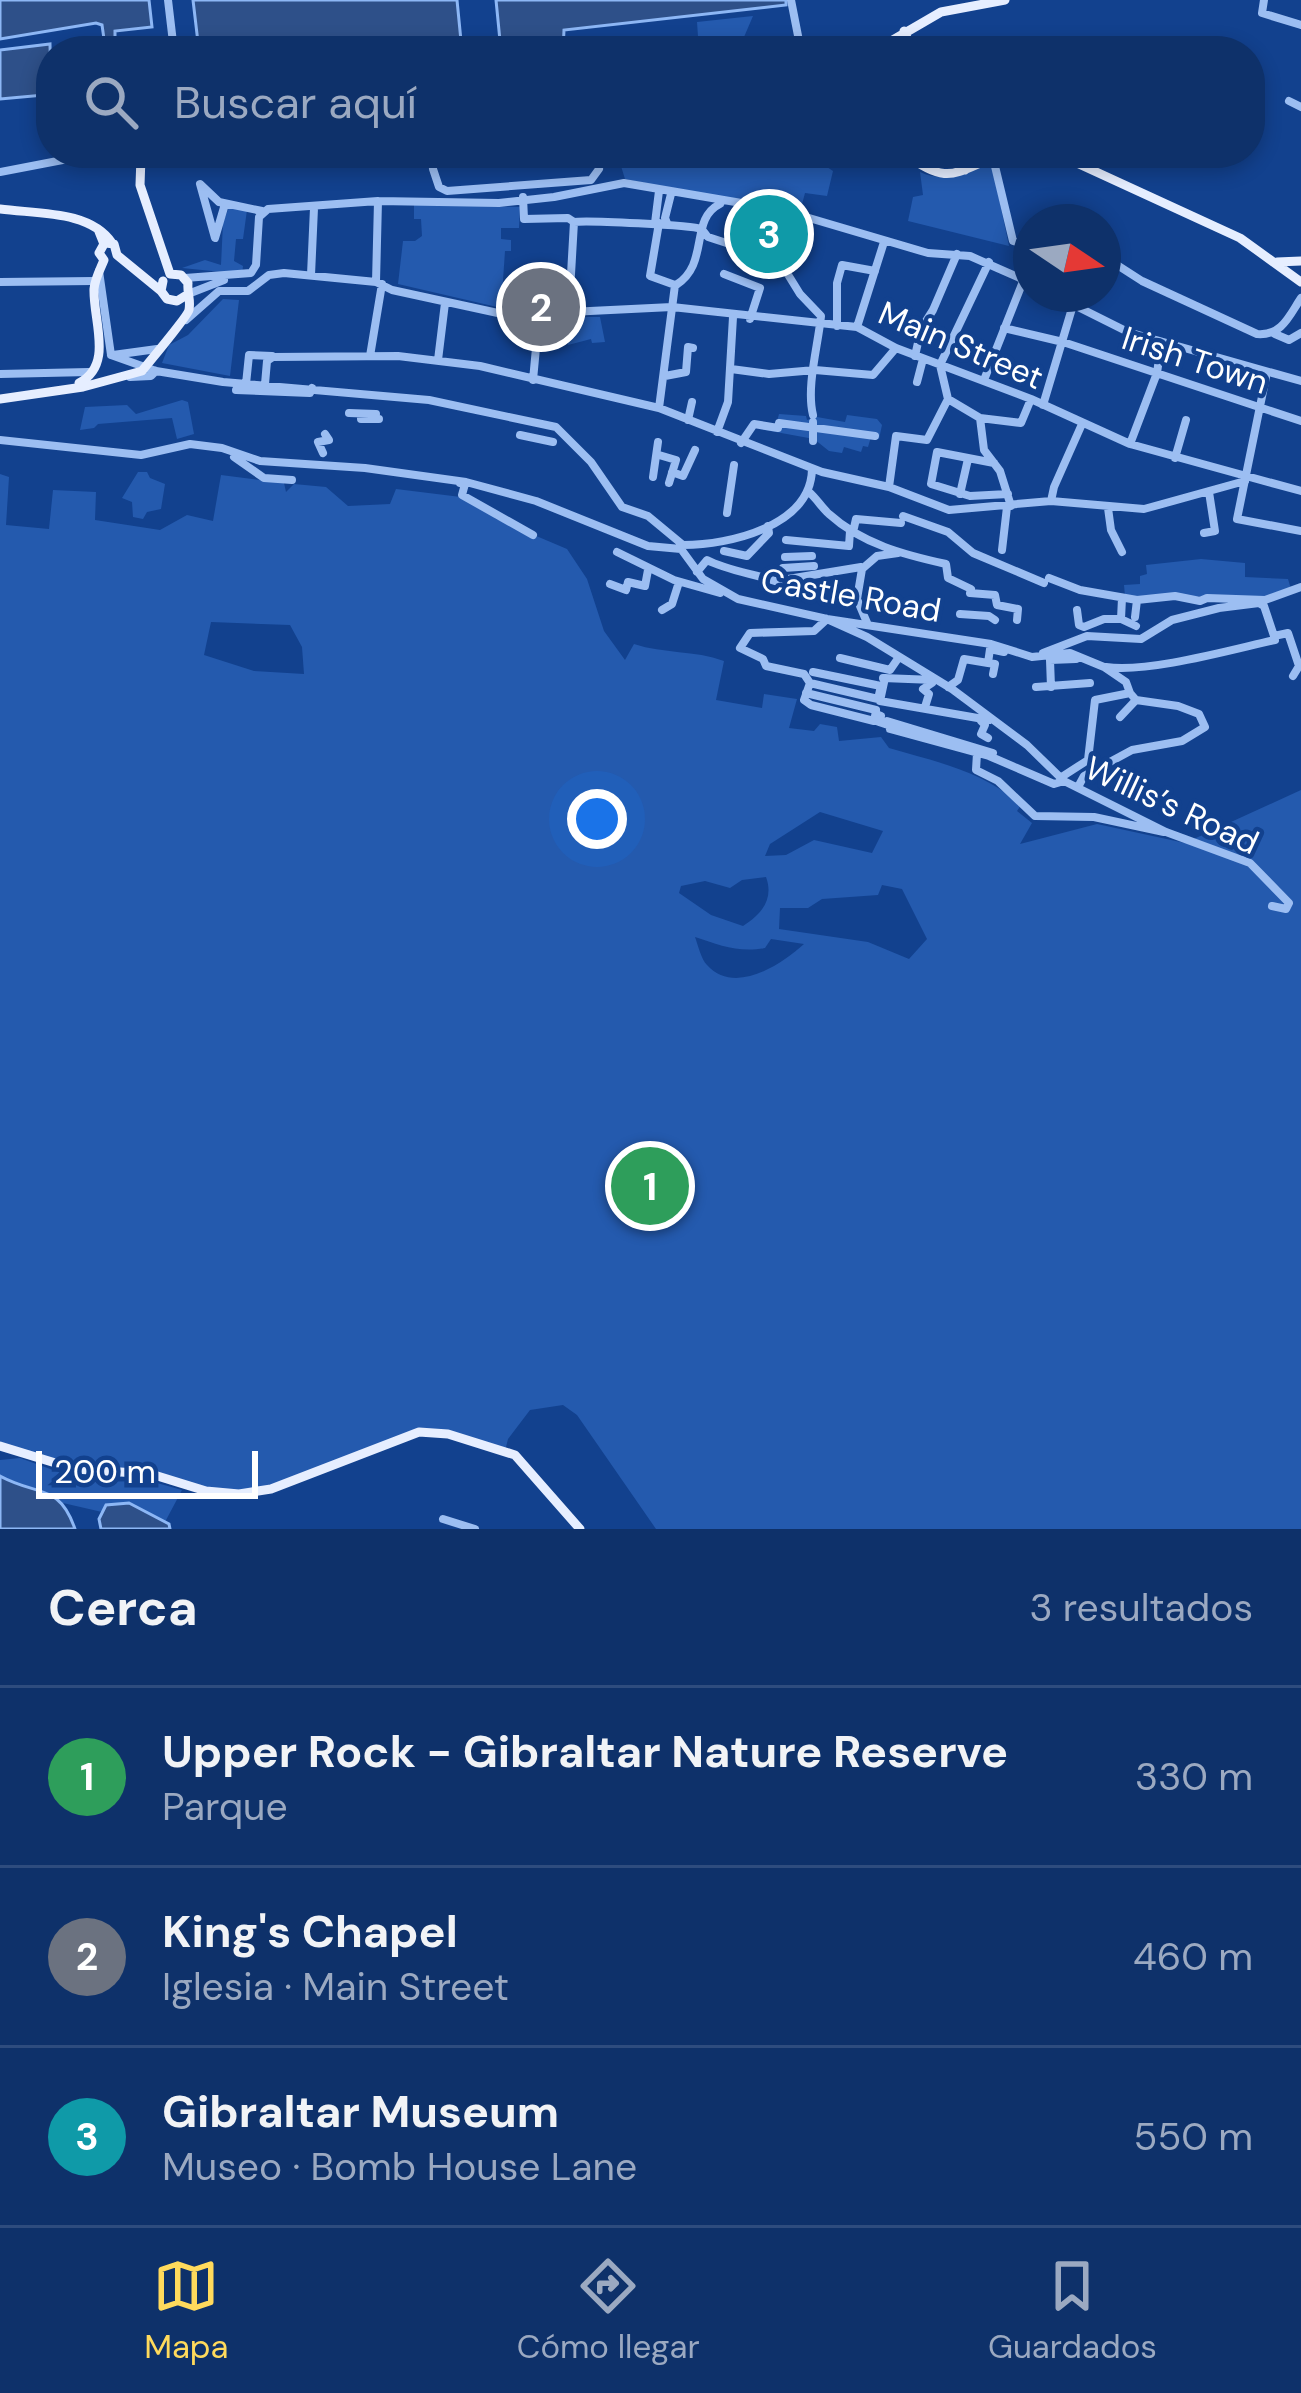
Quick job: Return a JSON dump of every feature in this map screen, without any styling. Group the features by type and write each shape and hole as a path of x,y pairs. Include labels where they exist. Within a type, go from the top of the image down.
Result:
{"main road":[{"path":"896,36 940,12 1005,0"},
{"path":"904,31 906,36"},
{"path":"141,168 140,185 165,282 172,301 186,295"},
{"path":"925,168 934,174 970,168"},
{"path":"1087,168 1223,230 1300,281"},
{"path":"0,209 86,221 140,274 165,282 185,278 190,305 185,321 157,349 151,369 0,399"},
{"path":"69,388 99,361 94,298 100,250 108,243"},
{"path":"99,271 117,255"},
{"path":"1276,262 1301,264 1300,281"},
{"path":"0,1446 75,1469 151,1474 206,1491 239,1494 271,1489 397,1440 437,1431 515,1455 580,1529"}],"street":[{"path":"168,0 172,36"},
{"path":"791,0 799,36"},
{"path":"1264,0 1262,13 1301,25"},
{"path":"1288,101 1301,107"},
{"path":"0,172 36,165"},
{"path":"995,168 1013,241"},
{"path":"433,169 440,187 447,191 591,180 599,169"},
{"path":"225,204 215,238 200,184 225,204 263,211 378,201 523,198 620,183 782,211 928,253 989,262 1013,274"},
{"path":"659,190 660,224"},
{"path":"672,193 660,224 650,276 675,285"},
{"path":"523,198 524,219 568,218 701,230 779,260 800,294 821,316 809,397 813,441"},
{"path":"370,356 379,283 378,201"},
{"path":"658,408 675,285 694,266 711,208 728,203"},
{"path":"310,275 314,208"},
{"path":"185,278 246,275 256,266 263,211"},
{"path":"779,260 783,256 782,211"},
{"path":"565,313 574,222"},
{"path":"857,327 884,242"},
{"path":"917,382 927,315 957,254"},
{"path":"889,487 896,436 929,440 948,399 940,365 989,262"},
{"path":"256,266 269,275"},
{"path":"837,326 842,266 874,271"},
{"path":"1121,268 1257,334 1274,333 1288,340 1301,334"},
{"path":"0,282 99,271 111,355"},
{"path":"724,274 760,288 750,319"},
{"path":"186,295 220,281 269,275"},
{"name":"Main Street","path":"185,321 215,292 251,290 269,275 310,275 379,283 507,315 672,308 857,327 896,348 984,380 1130,444 1301,491"},
{"path":"1274,333 1301,298"},
{"path":"438,360 445,302"},
{"path":"984,380 1013,302"},
{"path":"1043,405 1070,312"},
{"path":"1088,312 1162,344 1301,381"},
{"path":"533,380 539,316"},
{"path":"717,432 728,402 733,317"},
{"name":"Irish Town","path":"1004,328 1063,342 1301,421"},
{"path":"665,376 686,372 688,347 693,348"},
{"path":"731,369 873,375 896,348"},
{"path":"111,355 157,349"},
{"path":"1130,444 1157,373 1160,352"},
{"path":"111,355 151,369 243,388 310,393 312,388"},
{"path":"243,388 249,356 438,360 658,408 812,468 889,487 949,510 1051,501 1144,509 1245,478"},
{"path":"266,384 267,361 273,356"},
{"path":"0,374 87,376"},
{"path":"1266,377 1238,519 1301,531"},
{"path":"243,388 266,384 431,400 556,428 592,464 622,507 648,516 683,545"},
{"path":"948,399 980,418 1022,423 1030,399"},
{"path":"686,419 692,402"},
{"path":"349,413 377,417"},
{"path":"980,418 985,450 1008,494 1002,550"},
{"path":"1175,458 1186,420"},
{"path":"741,443 754,424 813,422 874,436"},
{"path":"1051,501 1082,424"},
{"path":"323,453 317,442 328,440 326,434"},
{"path":"520,435 553,442"},
{"path":"0,440 141,455 190,444 260,460 460,481 528,498 648,546 723,548 747,556 770,533 768,526"},
{"path":"652,477 658,442"},
{"path":"658,455 676,460 670,477 682,476 695,449"},
{"path":"227,450 264,478 292,480"},
{"path":"592,464 597,450"},
{"path":"994,463 937,452 932,484 960,494 1008,494"},
{"path":"960,494 968,459"},
{"path":"727,513 734,465"},
{"path":"723,548 778,522 809,492 812,468"},
{"path":"460,481 463,495 532,535"},
{"path":"809,492 852,531 898,554"},
{"path":"1204,533 1216,531 1210,492"},
{"path":"1108,508 1111,530 1122,552"},
{"path":"786,540 849,546 856,520 902,519 948,532 973,553 1046,580 1123,598 1265,601 1301,587"},
{"name":"Castle Road","path":"683,545 697,572 722,592 827,619 985,642 1034,657 1070,653 1104,667"},
{"path":"720,566 723,548"},
{"path":"617,552 679,582 722,592"},
{"path":"697,572 707,560 781,582 863,567 883,554 898,554 946,564 947,578 970,591 995,595 997,605 1018,609 1017,620"},
{"path":"784,563 813,561"},
{"path":"863,567 857,599 868,625"},
{"path":"610,584 626,590 628,582 645,586 648,570"},
{"path":"662,610 672,604 679,582"},
{"path":"1121,619 1123,598"},
{"path":"1077,610 1079,625 1084,627 1104,619 1136,621 1137,600"},
{"path":"1034,657 1081,637 1141,639 1172,620 1259,603 1275,640 1104,667"},
{"path":"960,614 995,620"},
{"path":"827,619 814,632 750,633 740,648 763,659 766,666 803,674 808,686 804,700 812,706 874,721 878,718"},
{"name":"Willis’s Road","path":"827,619 941,683 1027,745 1062,780 1166,832 1250,863 1289,905 1286,909 1272,905"},
{"path":"1274,637 1288,633 1299,666 1293,676"},
{"path":"988,663 990,650 1011,650"},
{"path":"840,658 890,670 899,657"},
{"path":"925,700 925,686 958,680 964,659 995,664 993,674"},
{"path":"1052,687 1050,660 1088,661"},
{"path":"1126,682 1138,665"},
{"path":"1104,667 1126,682 1133,697"},
{"path":"813,672 850,679 941,683"},
{"path":"847,692 850,679"},
{"path":"808,686 878,699 880,681"},
{"path":"880,681 880,701 925,700 992,720"},
{"path":"1036,687 1090,683"},
{"path":"808,686 876,710 890,729 974,749 1054,784 1088,760 1095,700 1133,697 1203,717 1205,727 1182,740 1132,750 1084,776 1078,787"},
{"path":"860,708 863,695"},
{"path":"1120,717 1133,697"},
{"path":"980,719 985,725 981,734 988,737"},
{"path":"976,733 976,770 998,781 1037,816 1094,817 1166,832"},
{"path":"443,1519 475,1529"}],"shaded area":[{"path":"0,0 149,0 152,27 104,36 102,25 96,23 0,39"},
{"path":"193,0 457,0 461,36 197,36"},
{"path":"496,0 786,0 786,5 564,30 564,36 500,36"},
{"path":"753,16 744,36 698,36 697,22"},
{"path":"36,46 36,96 0,99 0,50"},
{"path":"622,168 833,171 827,196 805,193 801,208 625,179"},
{"path":"992,168 1009,246 908,221 913,197 923,195 920,172 947,176"},
{"path":"414,204 520,207 519,228 501,228 501,239 511,240 511,251 505,251 497,307 398,284 403,241 422,236 421,219 414,219"},
{"path":"229,207 247,210 234,261 243,266 242,274 182,268 205,260 221,265 223,223"},
{"path":"223,299 239,300 230,376 162,363 169,345 188,335"},
{"path":"563,317 600,317 605,342 592,343 591,339 568,345"},
{"path":"188,402 194,434 177,439 172,418 98,424 80,430 85,407 127,405 136,414"},
{"path":"779,414 845,422 847,415 877,419 882,425 879,439 871,437 861,452 844,447 842,453 829,451 814,439 759,429 761,422 776,425"},
{"path":"138,472 147,472 165,484 161,509 147,512 143,519 133,517 132,502 122,498"},
{"path":"0,474 9,477 6,525 49,529 53,490 96,492 95,520 160,530 187,515 213,521 221,475 284,483 286,492 294,484 326,487 348,506 390,504 396,489 469,498 496,519 567,549 587,579 604,631 625,660 634,644 724,661 716,700 762,708 764,694 797,699 789,728 837,727 839,741 881,737 889,748 975,776 1021,805 1017,811 1032,823 1020,844 1097,824 1185,843 1301,790 1301,1529 656,1529 577,1415 563,1405 530,1410 508,1439 505,1451 425,1431 281,1486 226,1494 166,1477 90,1471 0,1446","holes":["211,622 290,625 302,647 304,674 254,671 204,655","820,812 883,831 872,853 814,840 786,855 765,856 770,844","766,877 768,892 761,911 743,926 711,915 679,893 681,886 705,881 730,888 742,880","882,885 902,889 927,939 909,959 868,942 779,929 780,908 808,908 822,899 878,895","695,937 746,950 765,948 771,939 804,944 771,968 744,977 718,974 703,959"]},
{"path":"1201,559 1245,563 1245,577 1288,579 1291,589 1270,597 1125,596 1124,585 1140,584 1140,576 1147,574 1146,565"},
{"path":"20,1458 86,1482 150,1481 182,1490 165,1522 126,1505 102,1512 63,1503 56,1496 0,1476 0,1460"},
{"path":"0,1476 55,1498 75,1529 0,1529"},
{"path":"129,1503 169,1524 170,1529 101,1529 99,1519 106,1505"}],"place":[{"name":"Gibraltar Museum","path":"769,234"},
{"name":"King's Chapel","path":"541,307"},
{"name":"Upper Rock - Gibraltar Nature Reserve","path":"650,1186"}]}
